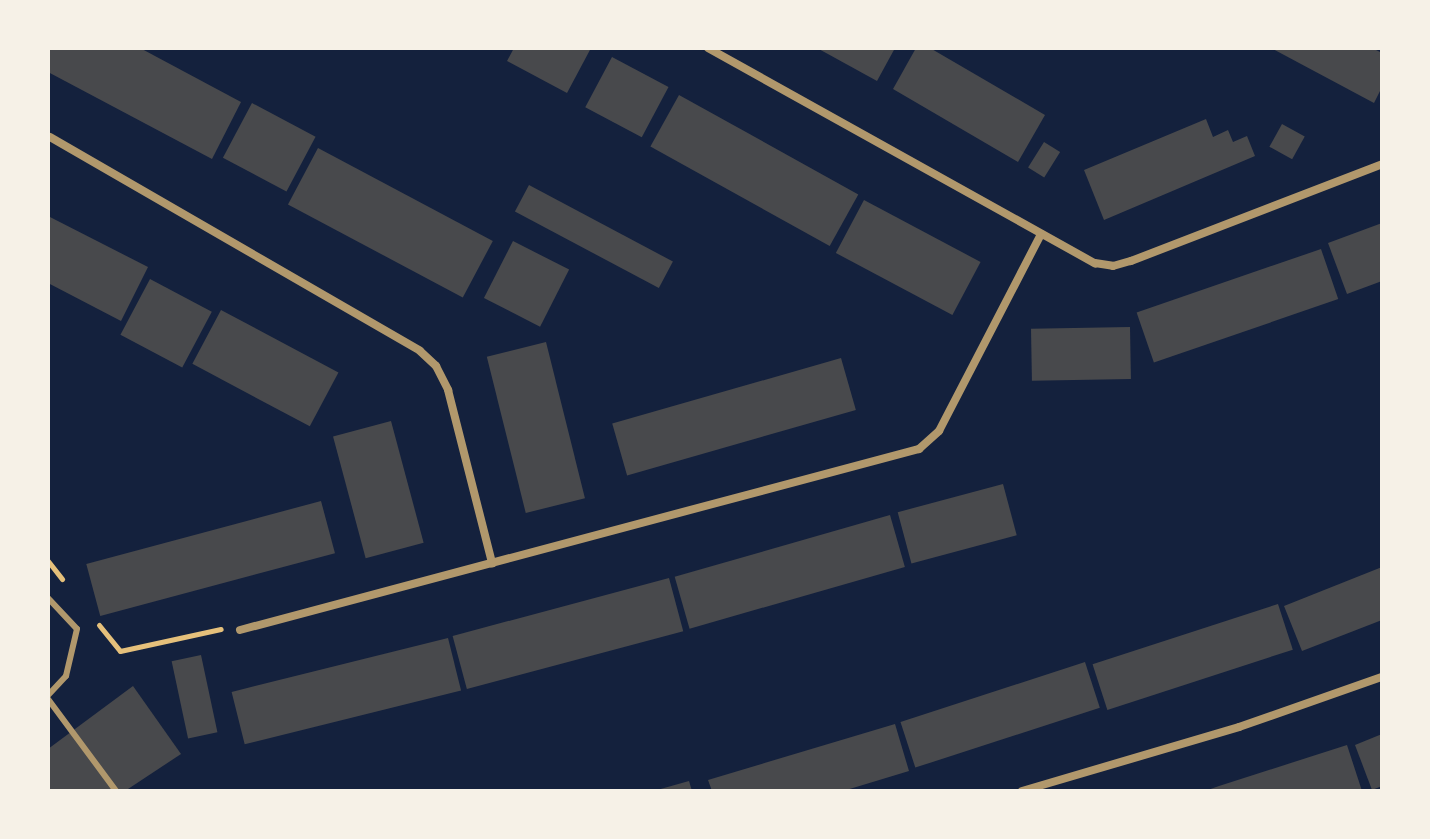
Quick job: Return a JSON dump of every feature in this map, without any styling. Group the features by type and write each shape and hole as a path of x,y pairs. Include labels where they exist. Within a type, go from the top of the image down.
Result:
{"street":[{"path":"708,48 1095,263 1113,266 1382,164"},
{"path":"49,135 420,351 436,366 448,390 492,563"},
{"path":"240,630 919,449 939,431 1041,234"},
{"path":"1022,791 1239,727 1382,677"}],"lane":[{"path":"48,598 77,629 66,676 48,697 116,791"}],"path":[{"path":"48,561 66,584"},
{"path":"93,618 120,651 215,628 240,630"}],"building":[{"path":"50,48 140,48 241,102 212,159 48,72"},
{"path":"514,48 591,48 567,93 507,61"},
{"path":"817,48 895,48 877,81"},
{"path":"916,48 930,48 1045,115 1018,162 893,89"},
{"path":"1271,48 1372,48 1382,53 1382,87 1374,103"},
{"path":"612,57 669,87 642,137 585,107"},
{"path":"679,95 858,194 830,246 650,147"},
{"path":"252,103 316,137 286,192 223,158"},
{"path":"1206,119 1213,137 1228,130 1233,142 1247,136 1255,156 1104,220 1084,170"},
{"path":"1282,124 1305,137 1292,159 1269,147"},
{"path":"1044,142 1060,152 1044,178 1028,167"},
{"path":"318,148 493,241 463,297 288,205"},
{"path":"529,185 673,262 659,288 515,211"},
{"path":"864,200 981,262 952,315 836,253"},
{"path":"48,216 148,267 121,321 48,283"},
{"path":"1382,223 1382,281 1347,294 1328,243"},
{"path":"513,241 569,270 540,327 484,298"},
{"path":"1321,249 1338,299 1154,363 1137,312"},
{"path":"150,279 212,312 182,367 120,335"},
{"path":"221,310 338,372 310,426 192,364"},
{"path":"1130,327 1131,379 1032,381 1031,329"},
{"path":"546,342 585,498 526,513 487,357"},
{"path":"841,358 856,410 627,476 612,424"},
{"path":"391,421 424,543 366,558 333,437"},
{"path":"1003,484 1017,535 911,563 898,512"},
{"path":"321,501 335,553 100,616 86,564"},
{"path":"890,515 905,567 690,629 675,577"},
{"path":"1382,567 1382,620 1302,651 1284,606"},
{"path":"669,578 683,631 467,689 453,636"},
{"path":"1278,604 1293,650 1107,710 1093,664"},
{"path":"448,638 461,690 245,744 232,692"},
{"path":"201,655 217,732 188,739 172,661"},
{"path":"1085,662 1100,708 915,768 900,722"},
{"path":"133,686 181,754 125,791 48,791 48,749"},
{"path":"895,724 909,771 843,791 712,791 708,780"},
{"path":"1382,734 1382,786 1372,790 1355,745"},
{"path":"1347,745 1362,791 1205,791 1219,786"},
{"path":"689,781 692,791 657,791 657,790"}]}
